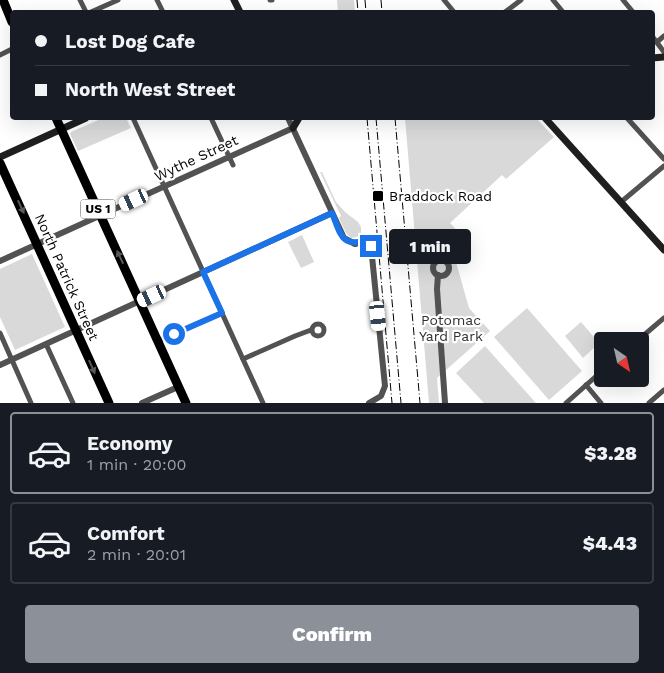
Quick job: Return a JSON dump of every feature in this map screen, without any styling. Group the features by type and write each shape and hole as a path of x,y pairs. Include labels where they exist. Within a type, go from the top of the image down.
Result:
{"highway":[{"path":"3,0 10,17"},
{"name":"US 1","path":"57,120 186,403"},
{"name":"North Patrick Street","path":"0,163 109,403"}],"main road":[{"path":"0,158 81,120"},
{"path":"293,128 298,120"},
{"path":"546,120 663,248"}],"street":[{"path":"96,10 118,0"},
{"path":"444,0 452,10"},
{"path":"508,10 520,0"},
{"path":"553,0 561,10"},
{"path":"623,0 631,10"},
{"path":"657,42 664,36"},
{"path":"655,40 664,52"},
{"path":"134,120 263,403"},
{"path":"212,120 233,165"},
{"path":"289,120 340,232 346,241 354,244 369,240 374,262 385,386 380,396 369,403"},
{"path":"629,120 664,159"},
{"name":"Wythe Street","path":"0,261 293,128"},
{"path":"621,202 664,166"},
{"path":"0,365 332,213"},
{"path":"438,275 437,289 445,403"},
{"path":"158,341 222,313"},
{"path":"648,332 664,318"},
{"path":"243,359 311,330"},
{"path":"0,333 31,403"},
{"path":"46,344 73,403"},
{"path":"566,403 594,378"},
{"path":"586,385 601,403"},
{"path":"142,403 178,387"},
{"path":"649,403 664,390"}],"green space":[{"path":"337,0 354,0 355,10 338,10"},
{"path":"98,120 127,120 131,128 78,151 70,134"},
{"name":"Potomac Yard Park","path":"405,120 538,120 554,137 506,179 502,175 450,223 455,228 454,235 449,237 469,308 490,331 437,378 439,403 429,403"},
{"path":"320,172 322,172 336,202 361,227 361,233 357,237 351,238 346,233 339,218 341,216"},
{"path":"302,235 314,262 301,268 288,242"},
{"path":"32,254 65,327 15,350 0,317 0,269"},
{"path":"527,308 582,371 549,400 494,337"},
{"path":"581,322 594,337 594,348 583,358 565,336"},
{"path":"485,346 536,403 484,403 456,373"}],"railway":[{"path":"357,0 358,10"},
{"path":"365,0 366,10"},
{"path":"381,0 382,10"},
{"path":"367,120 392,403"},
{"path":"376,120 401,403"},
{"path":"395,120 420,403"}],"place":[{"name":"Braddock Road","path":"378,196"}],"route":[{"path":"174,334 222,313 203,272 332,213 346,241 354,244 369,240 371,246"}]}
